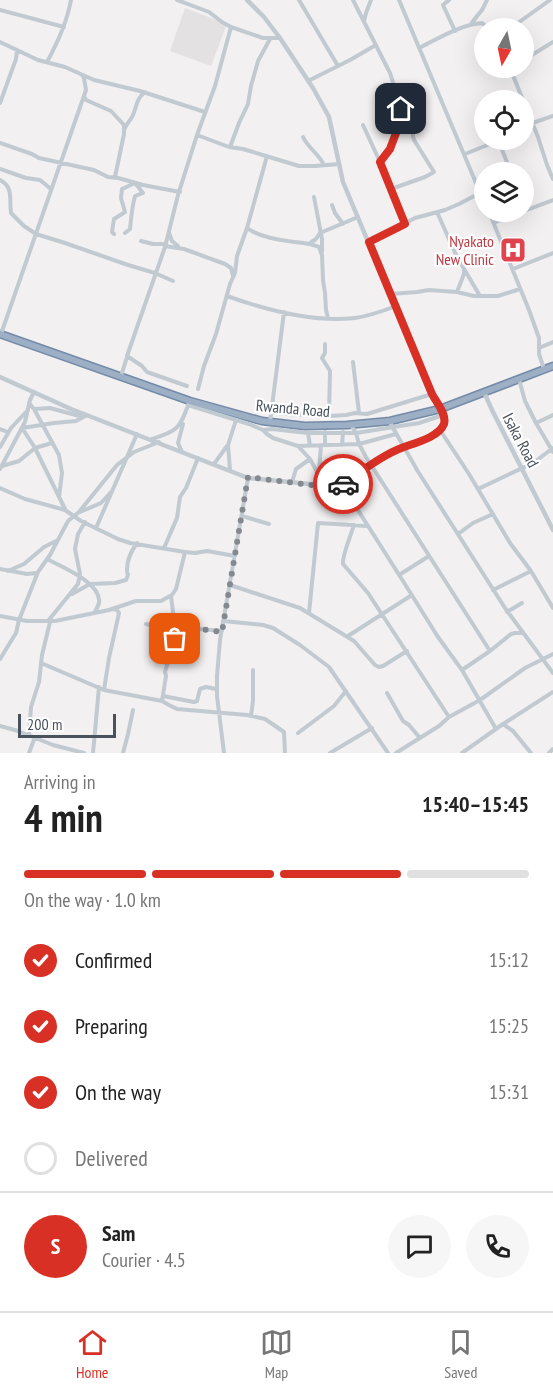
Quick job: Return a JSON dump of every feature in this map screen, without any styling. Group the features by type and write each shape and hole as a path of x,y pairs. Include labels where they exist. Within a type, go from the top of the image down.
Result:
{"highway":[{"name":"Rwanda Road","path":"0,334 121,376 189,403 307,430 351,425 391,424 442,412 484,392 553,366"}],"street":[{"path":"46,62 64,27 72,0"},
{"path":"177,0 208,12 231,27 270,39 279,39"},
{"path":"0,377 86,416 248,477 269,481 334,488 371,465 405,447 423,441 440,430 444,423 442,412 432,394 344,182 329,117 308,81 264,17 247,0"},
{"path":"299,0 338,66"},
{"path":"353,0 390,73 403,114 401,125 390,149 380,162"},
{"path":"364,22 371,0"},
{"path":"399,0 474,177"},
{"path":"449,0 443,5 455,31"},
{"path":"471,25 487,0"},
{"path":"525,18 550,0"},
{"path":"0,10 64,27"},
{"path":"419,48 474,24"},
{"path":"121,376 165,245 197,135 219,75 231,27"},
{"path":"230,147 248,104 258,61 270,39"},
{"path":"0,42 38,60 65,67 104,83 145,92 205,112"},
{"path":"534,54 553,42"},
{"path":"308,81 376,45"},
{"path":"0,103 17,50"},
{"path":"0,334 84,96 86,88 82,75"},
{"path":"115,177 124,129 133,116 138,98 145,92"},
{"path":"84,96 86,100 111,111 124,125 124,129"},
{"path":"391,189 434,172 414,140 412,123 401,109"},
{"path":"534,122 553,116"},
{"path":"363,125 405,224"},
{"path":"534,129 553,178"},
{"path":"197,135 230,147 304,167 339,164"},
{"path":"303,137 324,165"},
{"path":"0,143 39,158 94,170 108,177 180,192"},
{"path":"465,154 475,150"},
{"path":"198,390 267,156"},
{"path":"0,169 40,180 52,190"},
{"path":"0,180 6,184 11,194 11,213 36,234 173,281"},
{"path":"125,233 130,229 135,196 143,193 135,183"},
{"path":"114,234 112,232 114,219 125,212 121,198 122,189 135,183"},
{"path":"369,242 415,218 459,204 474,196"},
{"path":"314,197 322,239 322,280 328,318"},
{"path":"534,207 553,200"},
{"path":"332,205 343,224"},
{"path":"437,212 457,257 480,296"},
{"path":"306,243 314,241 320,233 359,217"},
{"path":"495,222 539,338 539,354 544,370"},
{"path":"247,228 252,232 270,237 314,244 319,247 322,255"},
{"path":"168,233 172,241 184,249"},
{"path":"141,241 184,249 225,264 231,268 233,276"},
{"path":"513,269 553,253"},
{"path":"457,292 464,268"},
{"path":"391,294 429,290 498,296 520,289"},
{"path":"227,296 311,318 355,318 396,306"},
{"path":"270,422 284,312"},
{"path":"539,348 553,342"},
{"path":"325,344 325,353 322,358 330,371 329,416"},
{"path":"127,356 147,372 187,386"},
{"path":"353,362 359,413"},
{"path":"478,489 532,463 552,450 525,401 519,379"},
{"path":"1,468 25,422 34,392"},
{"name":"Isaka Road","path":"484,392 553,531"},
{"path":"271,412 329,416 367,414 432,394"},
{"path":"29,403 59,455 62,473 59,498"},
{"path":"182,452 178,443 189,403 263,430 356,433 391,424 417,470 507,612 553,673"},
{"path":"34,409 50,408 86,416"},
{"path":"0,447 8,432 28,410"},
{"path":"305,415 310,446"},
{"path":"536,423 553,415"},
{"path":"22,428 76,421 86,416"},
{"path":"152,440 170,433 183,420"},
{"path":"214,464 228,445 236,420"},
{"path":"351,425 371,465 490,651"},
{"path":"22,428 35,448 65,510"},
{"path":"0,429 8,432"},
{"path":"263,430 273,438 298,446 359,444 396,434"},
{"path":"440,430 553,608"},
{"path":"318,485 325,432"},
{"path":"342,445 343,432"},
{"path":"96,528 137,434"},
{"path":"79,512 126,457 141,448 159,442"},
{"path":"1,468 19,461 35,448 52,443"},
{"path":"228,445 230,470"},
{"path":"298,446 310,459 318,473"},
{"path":"164,548 178,512 180,497 198,458"},
{"path":"292,482 296,469 310,459"},
{"path":"224,753 216,689 223,621 248,477"},
{"path":"342,485 438,637 462,670 496,729"},
{"path":"0,488 25,499 65,510 96,528 130,543 195,553 207,550 235,556"},
{"path":"0,659 13,638 38,572 68,521 79,512 100,503 114,489"},
{"path":"458,534 473,523 493,514"},
{"path":"242,516 269,524"},
{"path":"29,735 31,707 39,681 49,621 77,586 80,577 75,549 78,534 85,522"},
{"path":"309,613 318,523 368,526"},
{"path":"354,525 343,561 368,593 449,717"},
{"path":"8,571 24,564 59,538"},
{"path":"66,597 91,584 126,580 129,575 127,568 132,551 137,543"},
{"path":"0,616 19,620 49,621 112,609 139,600 160,601 176,589 185,552"},
{"path":"399,575 429,556"},
{"path":"47,559 91,584 99,600 94,613"},
{"path":"0,569 27,574 38,572"},
{"path":"493,590 531,572"},
{"path":"230,585 296,606 309,613 348,636 379,667 407,651"},
{"path":"163,699 165,672 167,663 173,656 175,639 170,626 173,612 171,595"},
{"path":"348,636 412,595"},
{"path":"507,612 522,603"},
{"path":"104,690 119,613 112,609"},
{"path":"223,621 273,628 328,667 388,753"},
{"path":"146,624 172,630 199,629 222,632"},
{"path":"462,670 511,634 523,633"},
{"path":"396,753 525,668 553,654"},
{"path":"155,655 159,662 167,663"},
{"path":"41,663 104,690 163,699 195,702 201,689 206,687 216,689"},
{"path":"251,716 253,670"},
{"path":"93,753 99,687"},
{"path":"298,733 334,706 345,692"},
{"path":"462,753 553,692"},
{"path":"387,693 403,722 409,725 420,738"},
{"path":"163,699 177,709 267,719 284,731 285,753"},
{"path":"177,709 179,700"},
{"path":"123,753 133,710"},
{"path":"503,724 513,731 531,753"},
{"path":"0,726 53,745 84,753"},
{"path":"330,753 372,728"},
{"path":"29,753 35,738"},
{"path":"549,753 553,749"}],"shaded area":[{"path":"185,8 227,24 211,66 170,51"}],"way so far":[{"path":"175,639 172,630 184,628 222,632 248,477 334,488 343,484"}],"place":[{"name":"Nyakato New Clinic","path":"513,250"}],"route":[{"path":"343,484 392,453 423,441 440,430 444,423 443,415 432,394 369,242 405,224 380,162 390,149 401,125 403,114 401,109"}]}
